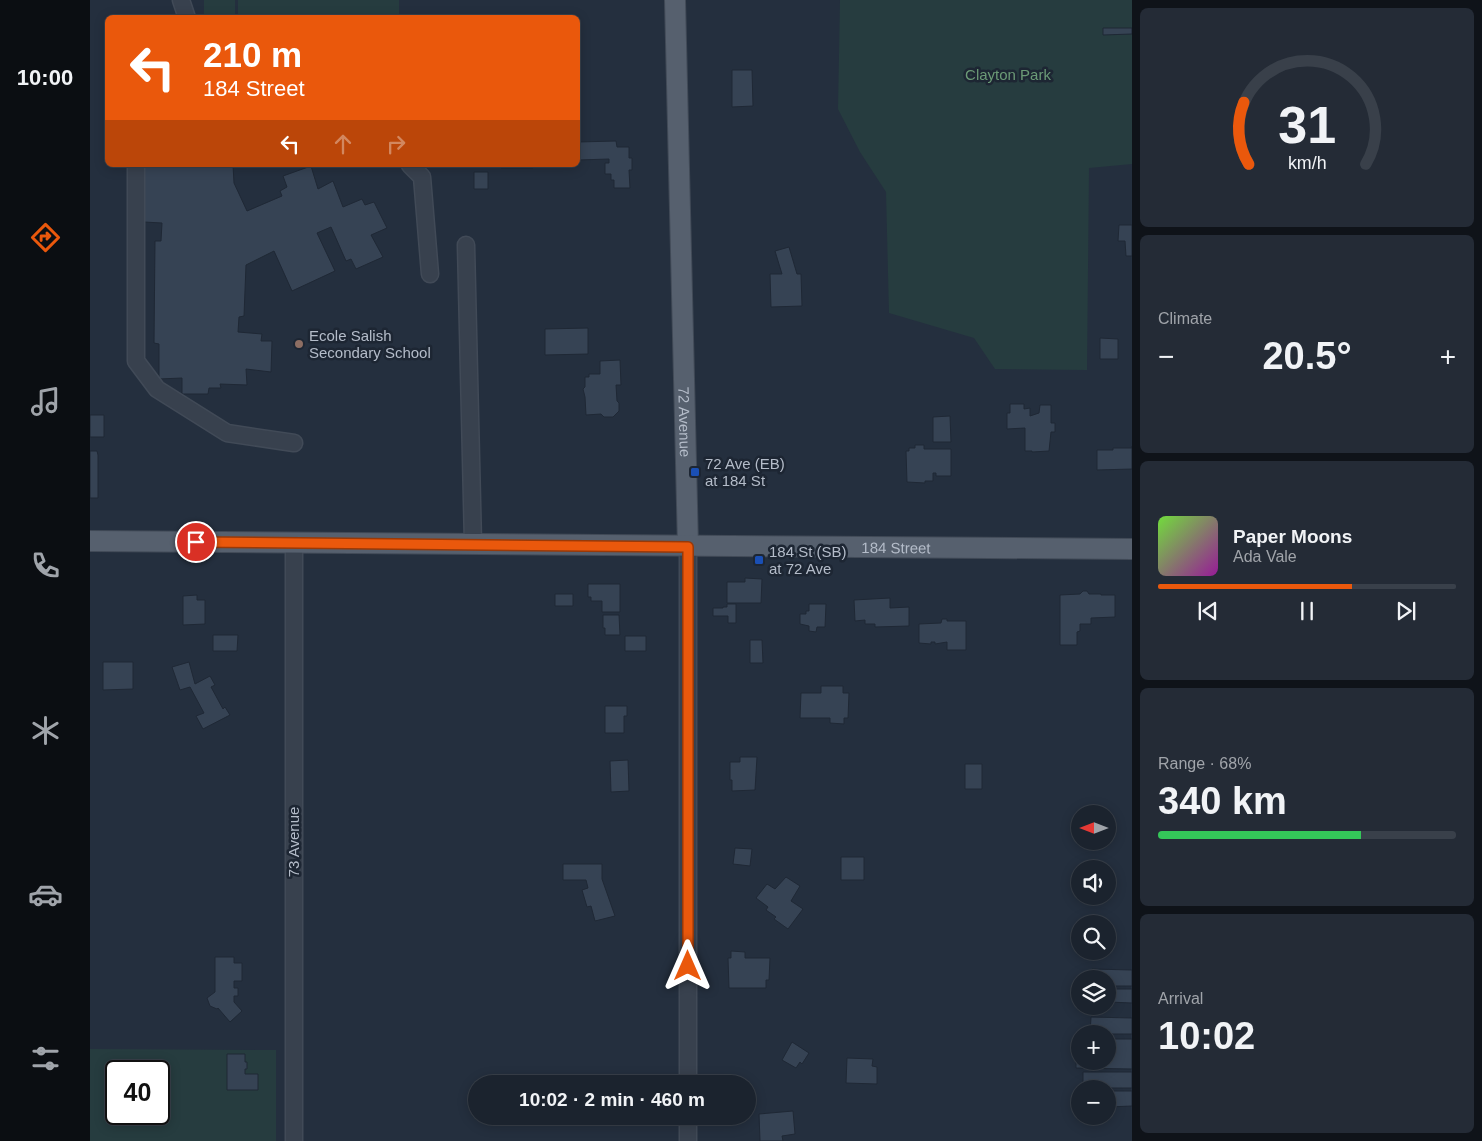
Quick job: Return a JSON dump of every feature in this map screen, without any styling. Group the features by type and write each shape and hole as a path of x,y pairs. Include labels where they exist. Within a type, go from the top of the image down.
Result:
{"main road":[{"name":"72 Avenue","path":"675,0 688,547"},
{"name":"184 Street","path":"90,542 1132,549"}],"street":[{"path":"181,0 186,15"},
{"path":"136,167 136,361 157,388 227,434 294,443"},
{"path":"412,167 422,177 430,274"},
{"path":"466,245 473,544"},
{"name":"73 Avenue","path":"294,543 294,1141"},
{"name":"72 Avenue","path":"688,547 688,1075"},
{"path":"688,1125 688,1141"}],"green space":[{"path":"204,0 235,0 235,15 204,15"},
{"path":"238,0 399,0 399,15 238,15"},
{"name":"Clayton Park","path":"840,0 1132,0 1132,164 1089,168 1087,370 995,369 974,338 889,313 886,192 860,152 838,109"},
{"path":"90,1049 276,1050 276,1141 90,1141"}],"building":[{"path":"1103,28 1132,28 1132,34 1103,35"},
{"path":"732,70 752,70 753,106 732,107"},
{"path":"616,141 617,147 629,147 629,158 632,158 632,170 629,170 630,188 614,188 614,180 611,180 611,174 605,174 605,163 609,163 609,159 580,160 580,142"},
{"path":"144,167 233,167 234,183 247,211 282,196 280,191 287,187 283,176 311,167 318,189 333,181 343,207 362,199 365,205 374,202 387,228 371,235 383,257 356,269 351,259 346,261 331,227 317,233 335,271 292,291 274,251 246,265 244,316 239,317 238,332 262,334 261,341 272,341 271,372 246,369 247,385 220,384 221,388 209,388 208,394 182,394 182,378 159,379 159,344 154,343 155,241 161,241 162,223 144,222"},
{"path":"501,167 533,167 533,168"},
{"path":"474,172 488,172 488,189 474,189"},
{"path":"1119,225 1132,225 1132,256 1126,256 1125,241 1118,241"},
{"path":"789,247 797,274 801,274 802,306 771,307 770,274 782,274 775,251"},
{"path":"588,328 588,354 545,355 545,329"},
{"path":"1100,338 1118,339 1118,359 1100,359"},
{"path":"620,360 621,385 616,385 619,411 613,417 604,417 601,414 586,415 583,389 585,387 585,377 589,377 589,374 600,374 600,361"},
{"path":"1010,404 1024,404 1024,409 1030,408 1030,416 1039,413 1040,405 1051,405 1051,423 1055,423 1055,432 1051,432 1049,451 1025,451 1025,428 1007,429 1007,413 1010,413"},
{"path":"90,415 104,415 104,437 90,437"},
{"path":"950,416 951,442 933,442 933,417"},
{"path":"915,445 924,445 924,449 951,449 951,476 936,476 936,473 933,473 933,481 925,481 925,483 907,482 906,451 909,451 909,448 915,448"},
{"path":"1132,448 1132,469 1097,470 1097,450"},
{"path":"90,451 97,451 98,455 98,498 90,498"},
{"path":"745,578 762,579 761,603 727,603 727,582 745,582"},
{"path":"588,584 620,584 620,612 602,612 602,601 591,601 591,597 588,597"},
{"path":"1083,591 1087,591 1089,594 1115,595 1115,617 1091,618 1091,624 1080,624 1080,631 1077,632 1077,645 1060,645 1060,595 1080,594"},
{"path":"555,594 573,594 573,606 555,606"},
{"path":"197,595 197,600 205,600 205,624 183,625 183,596"},
{"path":"890,598 890,608 909,607 909,626 875,627 875,624 865,624 865,620 855,621 854,600"},
{"path":"727,604 736,604 736,623 728,623 728,616 713,616 713,608 727,607"},
{"path":"809,604 826,604 825,627 817,627 816,632 809,631 809,626 800,624 800,614 806,614 806,611 809,611"},
{"path":"603,615 619,615 620,635 605,635"},
{"path":"942,619 947,619 947,621 966,621 966,650 947,650 947,642 935,644 935,642 931,642 931,644 919,643 919,624 941,623"},
{"path":"213,635 238,635 237,651 213,651"},
{"path":"625,636 646,636 646,651 625,651"},
{"path":"750,640 762,640 763,663 750,663"},
{"path":"103,662 133,662 133,689 103,690"},
{"path":"189,662 195,684 210,676 215,685 211,687 223,709 225,707 230,715 203,729 196,716 204,713 190,687 180,690 172,667"},
{"path":"821,686 843,686 843,693 849,693 848,718 844,718 844,724 830,723 830,718 800,718 801,693 821,693"},
{"path":"605,706 627,706 627,716 624,716 624,733 605,733"},
{"path":"740,757 757,757 755,790 732,791 730,762 740,762"},
{"path":"628,760 629,791 611,792 610,761"},
{"path":"965,764 982,764 982,789 965,789"},
{"path":"735,848 752,849 750,866 733,864"},
{"path":"841,857 864,857 864,880 841,880"},
{"path":"563,864 602,864 602,879 615,916 595,921 591,906 587,907 582,890 588,888 586,880 563,880"},
{"path":"786,877 800,886 791,901 803,909 788,929 774,919 776,917 766,910 768,907 756,898 767,884 775,889"},
{"path":"731,951 745,952 745,958 770,958 769,980 766,980 766,988 729,988 728,958 731,958"},
{"path":"215,957 234,957 234,963 242,963 242,981 234,981 234,988 238,988 238,996 234,996 234,1002 242,1011 230,1022 218,1008 210,1006 207,998 215,992"},
{"path":"1092,969 1132,970 1132,986 1116,986 1116,970"},
{"path":"1116,989 1132,989 1132,1003 1116,1002"},
{"path":"1091,1017 1132,1018 1132,1034 1116,1034 1116,1025 1091,1025"},
{"path":"1116,1039 1132,1039 1132,1069 1116,1069"},
{"path":"792,1042 809,1053 802,1064 800,1062 796,1068 782,1060"},
{"path":"227,1054 245,1054 247,1069 245,1069 245,1074 258,1074 258,1090 227,1090"},
{"path":"847,1058 873,1059 872,1066 877,1067 877,1084 846,1083"},
{"path":"1083,1072 1132,1072 1132,1088 1116,1088 1116,1080 1083,1080"},
{"path":"1116,1091 1132,1091 1132,1106 1116,1107"},
{"path":"793,1111 795,1134 782,1136 783,1141 760,1141 759,1114"}],"place":[{"name":"Ecole Salish Secondary School","path":"299,344"},
{"name":"72 Ave (EB) at 184 St","path":"695,472"},
{"name":"184 St (SB) at 72 Ave","path":"759,560"}],"route":[{"path":"196,542 688,547 688,966"}]}
